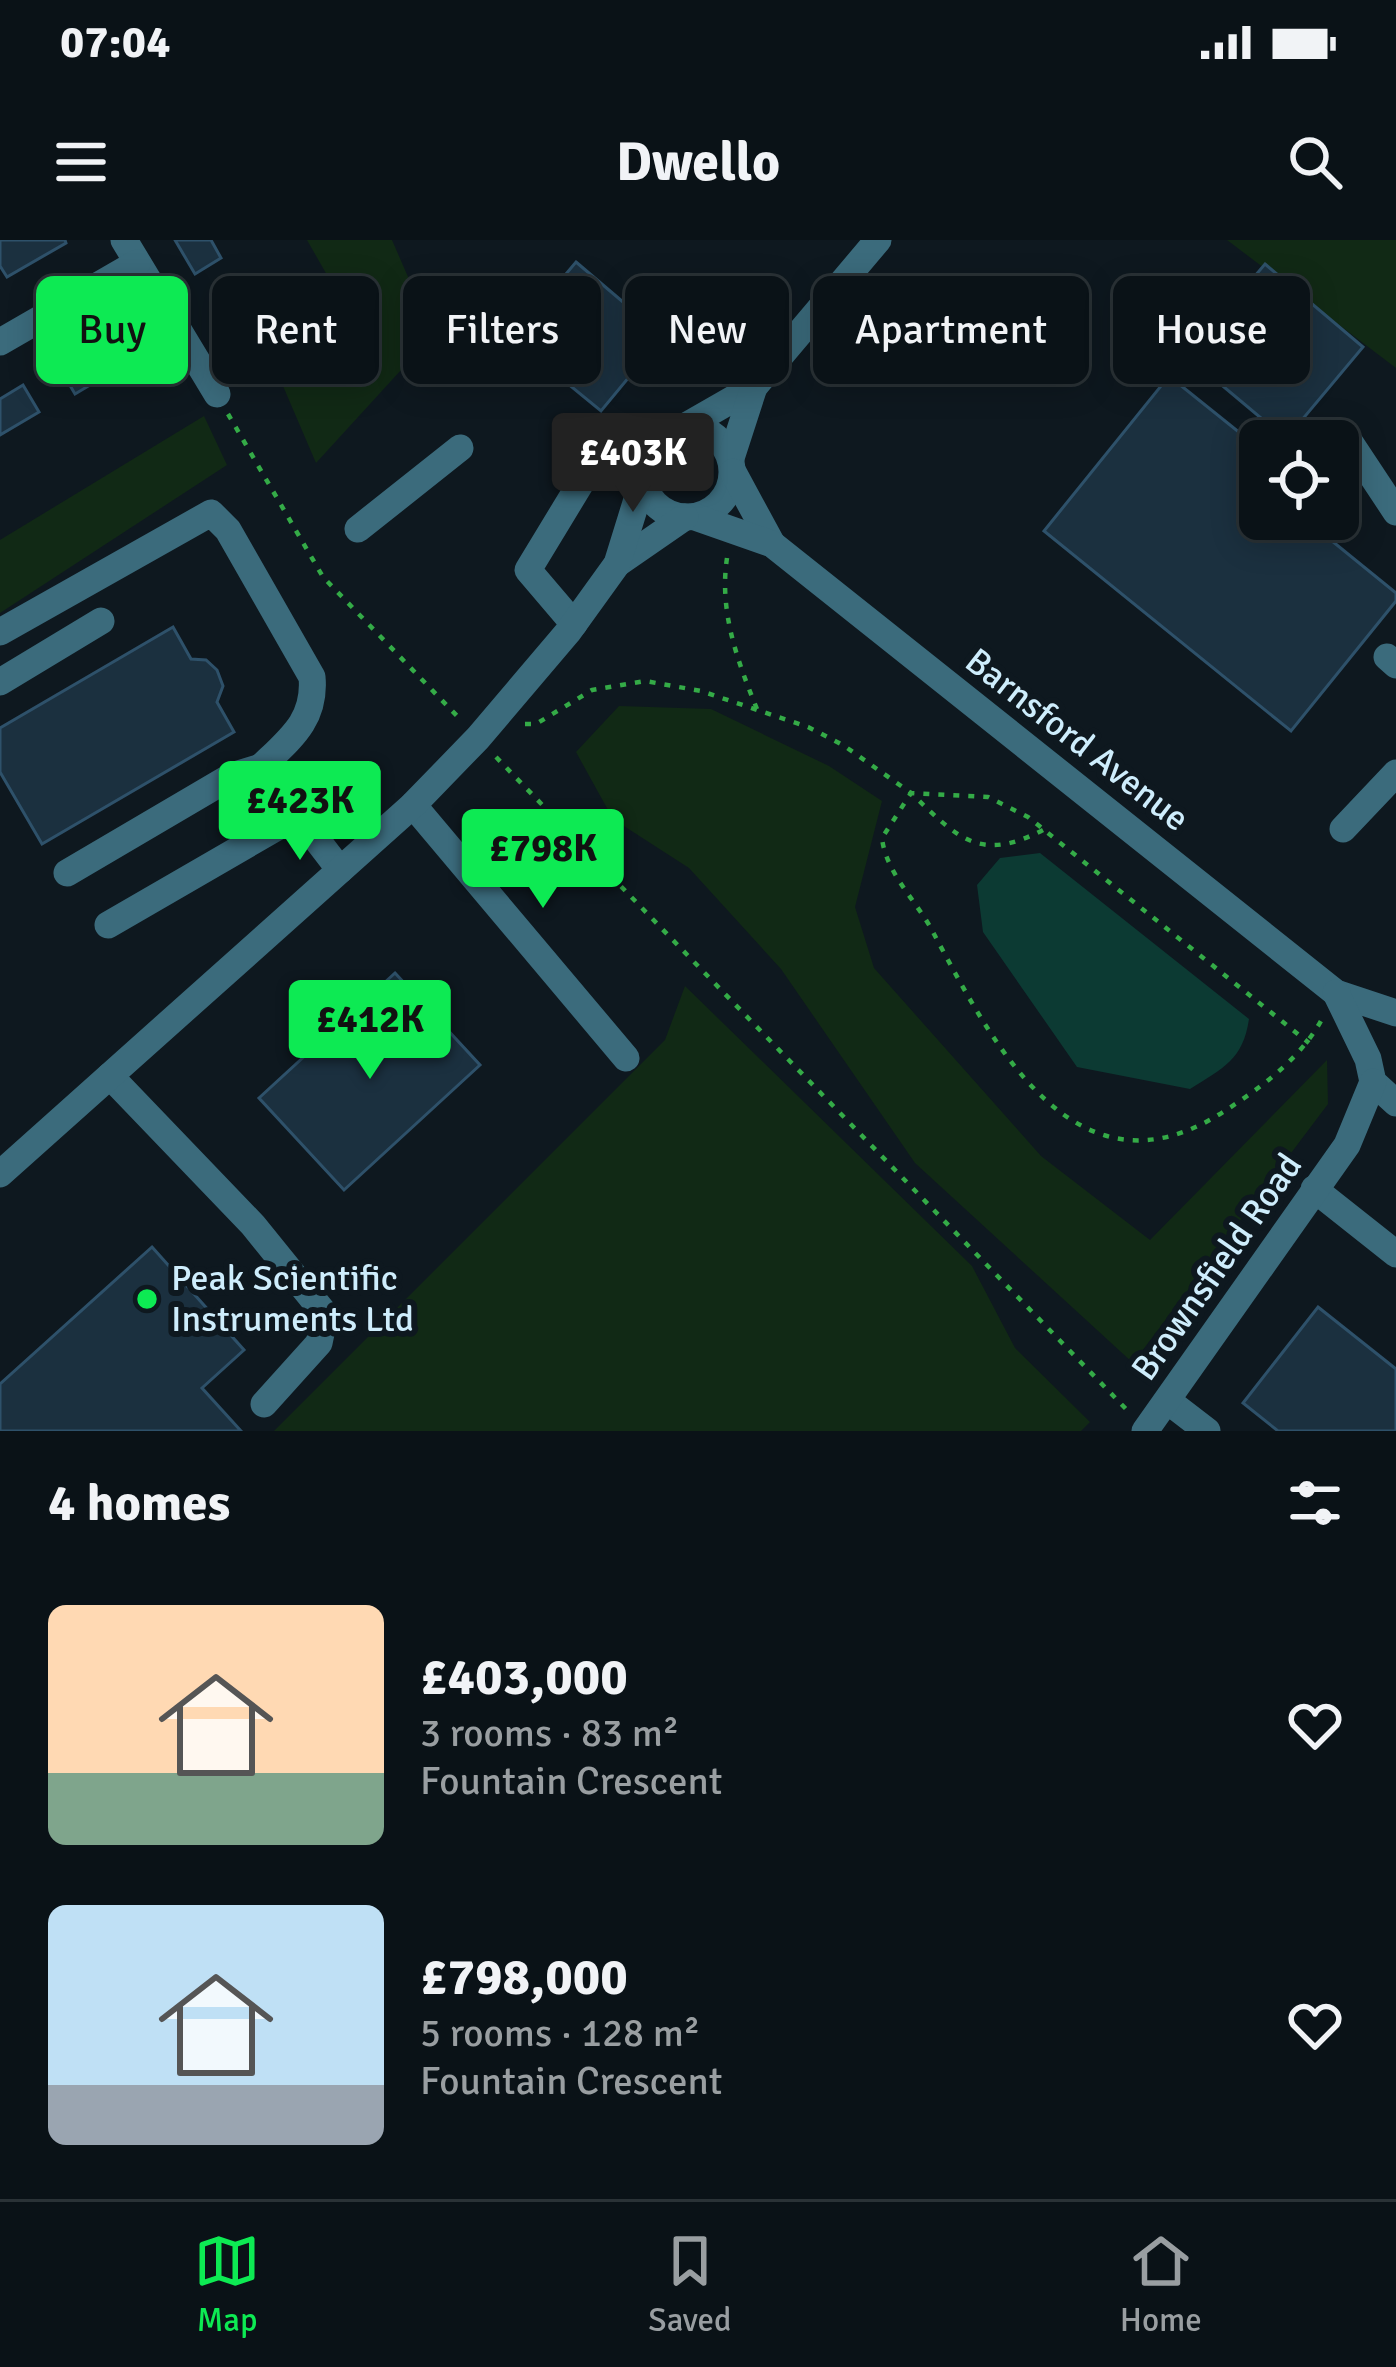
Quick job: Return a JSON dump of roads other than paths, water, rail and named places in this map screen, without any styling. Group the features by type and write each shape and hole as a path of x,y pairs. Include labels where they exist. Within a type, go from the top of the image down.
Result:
{"street":[{"path":"0,1174 412,805 478,738 574,624 616,564 643,480 647,449 671,429 686,426 754,387 878,240"},
{"path":"0,342 130,252 217,394"},
{"path":"616,564 690,517 718,506 731,484 754,387"},
{"path":"686,426 714,435 732,465"},
{"path":"358,529 460,448"},
{"path":"1359,456 1396,512"},
{"name":"Barnsford Avenue","path":"732,465 772,544"},
{"path":"643,480 658,506 690,517"},
{"path":"574,624 528,570 582,482"},
{"path":"0,632 211,513 228,530 312,677 314,700 303,726 261,766 232,776 67,873"},
{"name":"Barnsford Avenue","path":"690,517 772,544 1336,993 1396,1014"},
{"path":"34,613 56,648"},
{"path":"0,682 101,621"},
{"path":"261,766 340,870"},
{"path":"1342,829 1396,773"},
{"path":"412,805 626,1058"},
{"path":"108,925 298,815"},
{"name":"Barnsford Avenue","path":"1336,993 1370,1070 1396,1103"},
{"name":"Barnsford Avenue","path":"1370,1070 1372,1040 1396,1014"},
{"name":"Brownsfield Road","path":"1145,1430 1347,1145 1370,1070"},
{"path":"110,1076 253,1225 325,1313 319,1343 263,1404"},
{"name":"Brownsfield Road","path":"1347,1145 1396,1113"},
{"path":"1314,1190 1396,1253"},
{"path":"1168,1401 1207,1431"}],"place":[{"name":"Peak Scientific Instruments Ltd","path":"147,1299"}]}
